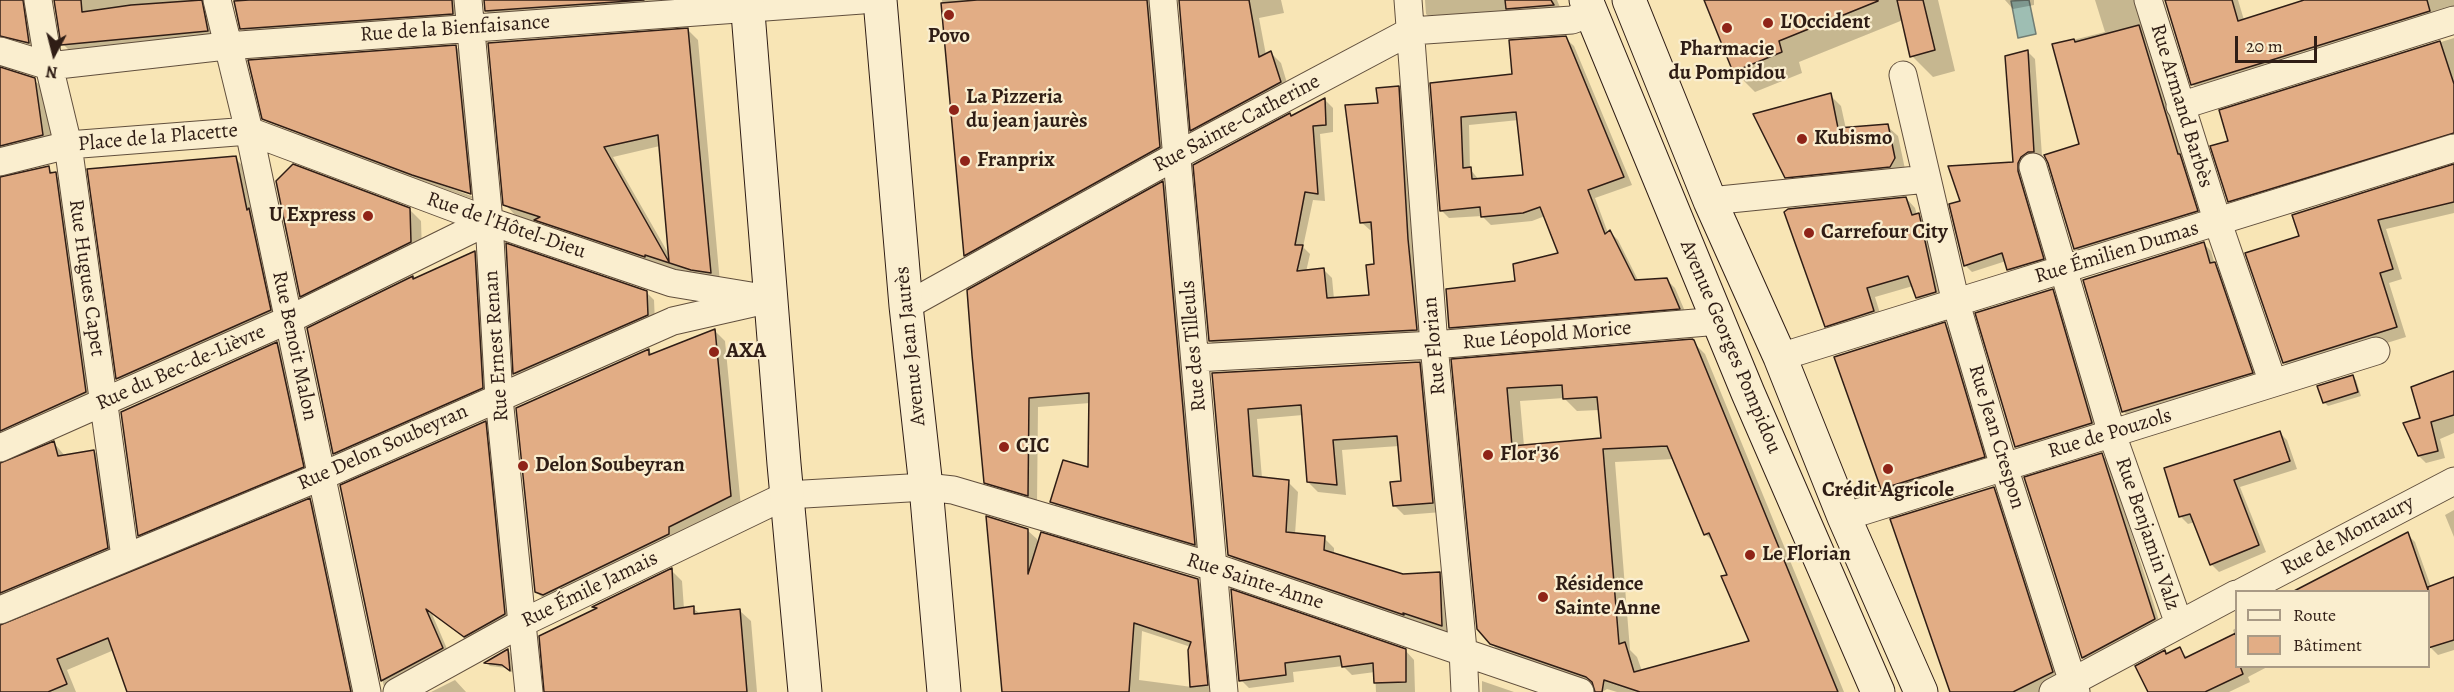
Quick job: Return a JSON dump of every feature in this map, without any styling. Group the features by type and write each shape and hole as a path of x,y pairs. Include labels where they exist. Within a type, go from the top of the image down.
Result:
{"main road":[{"name":"Avenue Jean Jaurès","path":"880,0 906,306 926,487 944,692"},
{"name":"Avenue Georges Pompidou","path":"1629,0 1710,201 1780,357 1844,517 1921,692"},
{"path":"747,4 770,299 805,692"},
{"name":"Avenue Georges Pompidou","path":"1588,6 1719,321 1878,692"}],"street":[{"name":"Rue Hugues Capet","path":"38,0 49,66 68,145 125,557"},
{"name":"Rue Benoit Malon","path":"217,0 226,46 249,131 367,692"},
{"name":"Rue Ernest Renan","path":"468,0 489,221 499,398 529,692"},
{"name":"Rue de la Bienfaisance","path":"49,66 226,46 747,4 862,0"},
{"name":"Rue des Tilleuls","path":"1163,0 1224,692"},
{"name":"Rue Florian","path":"1408,0 1434,345 1465,692"},
{"name":"Rue Armand Barbès","path":"2148,0 2218,223 2273,383"},
{"name":"Rue Sainte-Catherine","path":"906,306 1176,156 1411,31 1572,20 1588,6"},
{"path":"2180,106 2454,20"},
{"path":"0,51 49,66"},
{"name":"Rue Jean Crespon","path":"1903,75 1956,303 2067,689"},
{"name":"Rue de l'Hôtel-Dieu","path":"249,131 489,221 672,283 770,299"},
{"name":"Place de la Placette","path":"0,162 68,145 249,131"},
{"name":"Rue Émilien Dumas","path":"1780,357 2454,148"},
{"name":"Rue Benjamin Valz","path":"2033,167 2112,434 2179,624"},
{"path":"1710,201 1927,179"},
{"name":"Rue du Bec-de-Lièvre","path":"0,448 288,320 489,221"},
{"path":"672,283 673,321"},
{"name":"Rue Delon Soubeyran","path":"0,610 322,476 673,321 770,299"},
{"name":"Rue Léopold Morice","path":"1195,358 1434,345 1719,321"},
{"name":"Rue de Pouzols","path":"1844,517 2376,351"},
{"name":"Rue de Montaury","path":"2244,590 2454,481"},
{"name":"Rue Sainte-Anne","path":"787,495 926,487 953,490 1214,567 1463,650 1580,692"},
{"name":"Rue Émile Jamais","path":"397,692 522,623 787,495"},
{"path":"2067,689 2235,595"}],"water":[{"path":"2029,0 2036,34 2018,38 2011,1"}],"building":[{"path":"0,0 23,0 29,43 0,36"},
{"path":"54,0 81,0 82,12 131,5 202,0 208,31 61,45"},
{"path":"452,0 453,14 240,29 234,1"},
{"path":"484,0 644,0 485,11"},
{"path":"977,0 1147,0 1160,147 964,256 941,3"},
{"path":"1179,0 1249,0 1259,57 1271,51 1281,82 1190,131"},
{"path":"1505,0 1551,0 1554,5 1506,9"},
{"name":"L'Occident","path":"1704,0 1878,1 1779,41 1782,52 1733,72"},
{"path":"1897,0 1923,0 1935,50 1910,57"},
{"path":"2165,0 2232,0 2238,21 2304,0 2427,0 2430,11 2191,85"},
{"path":"2139,25 2178,154 2180,154 2198,211 2074,249 2044,155 2079,144 2052,44 2074,39 2075,42"},
{"path":"688,28 711,273 691,270 645,255 645,257 534,220 540,217 503,205 488,43","holes":["658,135 669,262 604,147"]},
{"path":"1566,36 1624,177 1588,190 1605,234 1610,230 1635,280 1667,278 1680,309 1449,328 1446,289 1515,281 1513,264 1558,253 1540,207 1523,213 1481,217 1480,207 1440,211 1430,83 1512,74 1509,40","holes":["1516,112 1523,175 1472,179 1471,167 1463,168 1461,117"]},
{"path":"2440,41 2454,84 2454,133 2228,202 2210,146 2228,141 2219,110"},
{"path":"456,45 471,194 412,175 262,119 248,60"},
{"path":"2028,50 2034,152 2028,152 2021,157 2018,171 2044,259 2007,270 2002,253 1964,266 1949,204 1960,201 1948,166 2013,162 2005,56"},
{"path":"0,67 35,78 43,135 0,146"},
{"path":"1399,86 1408,239 1417,330 1209,341 1193,165 1290,113 1291,116 1325,98 1326,125 1313,126 1318,194 1305,192 1295,245 1303,245 1297,271 1324,268 1327,298 1369,295 1366,265 1374,264 1371,222 1360,223 1345,105 1378,103 1376,88"},
{"name":"Kubismo","path":"1831,93 1838,128 1888,124 1895,158 1890,167 1785,178 1753,114"},
{"path":"236,156 271,310 116,379 87,169"},
{"path":"293,164 410,208 411,242 300,297 276,181"},
{"path":"2454,164 2454,202 2378,220 2393,269 2380,273 2397,327 2283,363 2245,253 2299,236 2292,215"},
{"path":"49,166 50,173 56,172 86,392 0,431 0,177"},
{"path":"1163,181 1195,545 1050,502 1063,460 1088,467 1089,393 1029,398 1028,496 984,483 972,355 967,290"},
{"path":"1906,197 1912,215 1919,213 1936,292 1916,298 1908,276 1867,288 1874,311 1825,327 1784,212 1788,209"},
{"path":"2204,242 2210,263 2215,262 2253,373 2122,412 2083,280"},
{"path":"506,243 647,291 648,315 513,374"},
{"path":"475,251 483,388 333,454 307,328 413,276 413,279"},
{"path":"2053,289 2092,423 2015,447 1975,313"},
{"path":"1945,322 1985,457 1881,489 1834,357"},
{"path":"715,329 731,496 669,527 669,534 543,595 535,592 516,408 649,349 649,355"},
{"path":"1694,340 1838,692 1640,692 1604,680 1602,692 1595,692 1592,682 1586,677 1490,644 1477,629 1451,359","holes":["1562,385 1563,399 1597,397 1601,438 1512,446 1507,388","1667,446 1704,535 1709,533 1727,575 1721,576 1749,641 1634,672 1625,642 1619,644 1603,449"]},
{"path":"277,342 304,467 138,536 121,412"},
{"path":"1420,362 1433,503 1393,506 1390,482 1401,481 1397,436 1333,440 1337,485 1307,482 1301,405 1248,409 1253,476 1289,480 1286,532 1325,536 1324,550 1403,574 1440,572 1442,626 1228,555 1212,373"},
{"path":"2454,371 2454,415 2431,422 2438,451 2418,456 2403,423 2420,418 2411,387"},
{"path":"2353,375 2358,392 2323,403 2317,386"},
{"path":"486,421 505,614 464,637 426,609 443,648 381,681 340,485"},
{"path":"2280,431 2290,461 2234,480 2259,545 2210,565 2190,514 2179,517 2164,468"},
{"path":"54,441 58,456 94,450 108,548 0,593 0,463"},
{"path":"2102,453 2155,619 2082,658 2024,477"},
{"path":"1994,487 2053,672 2013,692 1950,692 1890,519"},
{"path":"310,498 351,692 127,692 108,638 57,659 67,684 48,692 0,692 0,625"},
{"path":"986,516 1028,529 1028,574 1041,532 1198,579 1208,685 1190,687 1188,650 1191,642 1134,623 1129,692 1002,692"},
{"path":"2408,532 2428,590 2296,590"},
{"path":"672,568 674,609 694,606 694,614 740,609 747,692 544,692 539,636"},
{"path":"2454,577 2454,640 2430,647 2430,590 2428,587"},
{"path":"1231,589 1406,649 1406,682 1374,683 1373,663 1342,667 1340,656 1285,663 1286,675 1239,681"},
{"path":"2235,633 2235,668 2241,668 2243,674 2205,692 2148,692 2135,666 2165,650 2166,654 2180,647 2185,658"},
{"path":"508,649 510,671 502,665 484,663"}],"place":[{"name":"Povo","path":"949,15"},
{"name":"L'Occident","path":"1768,23"},
{"name":"Pharmacie du Pompidou","path":"1727,28"},
{"name":"La Pizzeria du jean jaurès","path":"954,110"},
{"name":"Kubismo","path":"1802,139"},
{"name":"Franprix","path":"965,161"},
{"name":"U Express","path":"368,216"},
{"name":"Carrefour City","path":"1809,233"},
{"name":"AXA","path":"714,352"},
{"name":"CIC","path":"1004,447"},
{"name":"Flor'36","path":"1488,455"},
{"name":"Delon Soubeyran","path":"523,466"},
{"name":"Crédit Agricole","path":"1888,469"},
{"name":"Le Florian","path":"1750,555"},
{"name":"Résidence Sainte Anne","path":"1543,597"}]}
